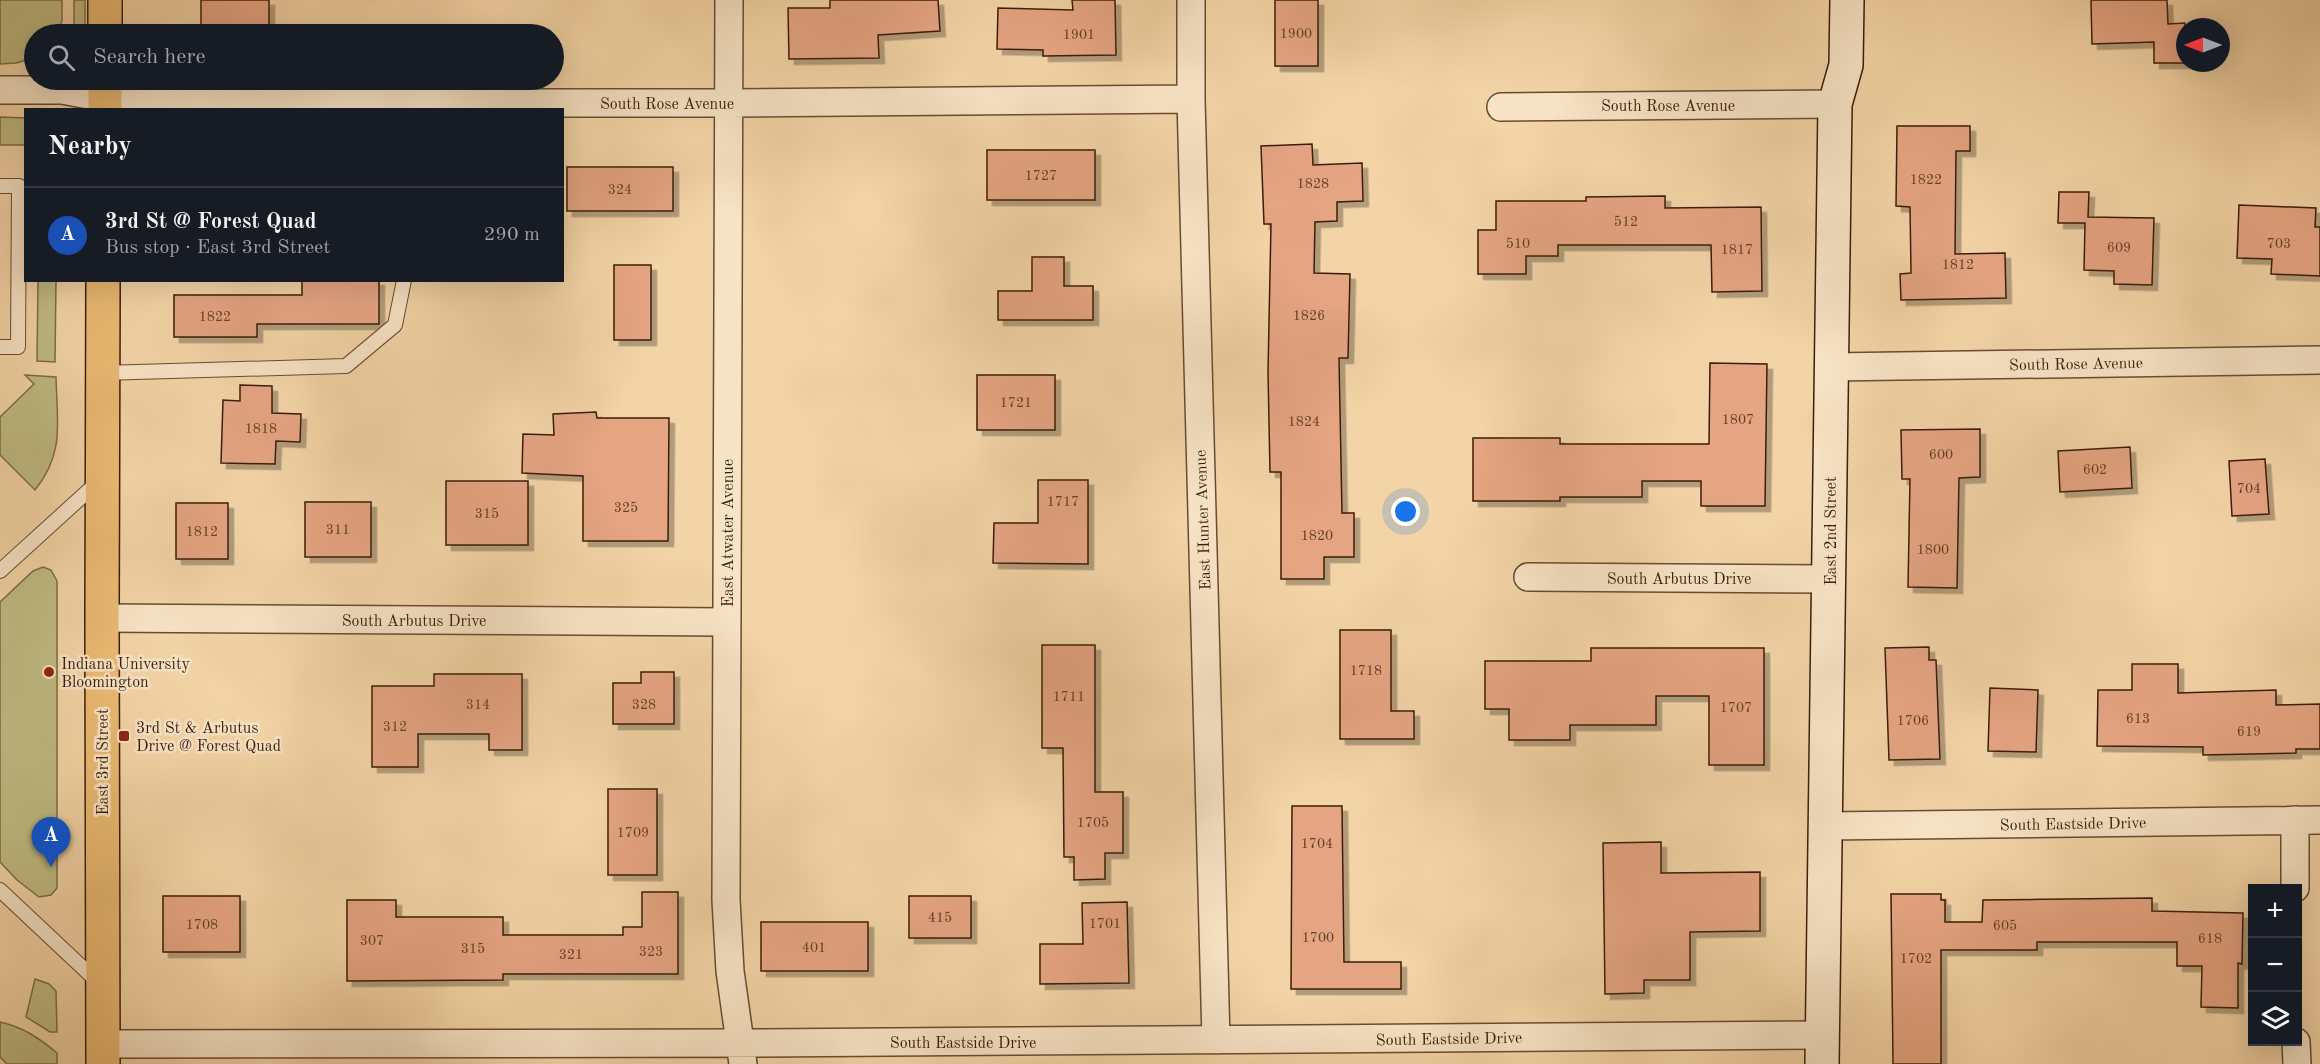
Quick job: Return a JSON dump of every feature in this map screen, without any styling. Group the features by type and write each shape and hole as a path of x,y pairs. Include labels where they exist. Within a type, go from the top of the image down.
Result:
{"main road":[{"path":"105,0 105,24"},
{"name":"East 3rd Street","path":"103,1054 102,373 104,282"}],"street":[{"name":"East Atwater Avenue","path":"729,0 726,900 730,970 742,1053"},
{"name":"East Hunter Avenue","path":"1191,0 1191,99 1216,1040"},
{"name":"East 2nd Street","path":"1822,1049 1835,104 1846,65 1847,0"},
{"name":"South Rose Avenue","path":"0,90 62,90 105,96 131,103 415,106 1191,99"},
{"name":"South Rose Avenue","path":"1501,106 1835,104"},
{"name":"South Rose Avenue","path":"1832,367 2320,360"},
{"name":"South Arbutus Drive","path":"1528,577 1830,579"},
{"name":"South Arbutus Drive","path":"102,618 727,622"},
{"name":"South Eastside Drive","path":"1826,826 2307,820"},
{"path":"2296,884 2307,820"},
{"name":"South Eastside Drive","path":"103,1054 742,1053 1216,1040 1822,1049"},
{"path":"2296,1046 2297,1064"}],"lane":[{"path":"0,186 19,186 18,347 0,347"},
{"path":"102,373 346,366 395,325 404,282"},
{"path":"0,571 102,479"},
{"path":"0,890 103,987"}],"shaded area":[{"path":"0,0 62,0 61,24 24,24 24,61 0,64"},
{"path":"74,0 85,0 85,24 74,24"},
{"path":"0,117 24,118 24,145 0,145"},
{"path":"38,282 56,282 55,362 37,361"},
{"path":"25,375 56,377 58,423 55,450 45,476 35,490 0,455 0,417 34,384"},
{"path":"43,567 51,570 57,581 57,888 51,895 39,897 17,880 0,862 0,602 33,571"},
{"path":"35,979 49,984 56,991 57,1032 50,1032 26,1017"},
{"path":"0,1022 23,1030 44,1043 57,1053 57,1064 7,1064 0,1057"}],"building":[{"path":"201,0 269,0 269,24 201,24"},
{"path":"830,0 938,0 940,31 878,35 879,58 789,59 788,8 830,8"},
{"path":"1072,0 1115,0 1116,55 1043,56 1043,50 997,49 998,8 1073,10"},
{"path":"1275,0 1318,0 1318,66 1275,66"},
{"path":"2091,0 2167,0 2168,24 2176,24 2176,63 2154,63 2154,42 2092,44"},
{"path":"1897,126 1970,126 1970,151 1956,151 1955,254 2005,253 2006,298 1901,300 1900,274 1911,273 1910,207 1896,206"},
{"path":"1312,144 1313,165 1362,163 1363,201 1337,202 1337,221 1315,222 1314,273 1350,274 1348,358 1339,358 1342,513 1354,513 1354,557 1324,557 1324,579 1281,579 1281,472 1270,472 1268,372 1271,224 1264,224 1261,146"},
{"path":"987,150 1095,150 1095,200 987,200"},
{"path":"567,167 673,167 673,211 567,211"},
{"path":"2059,192 2089,192 2088,217 2154,218 2152,285 2114,284 2114,271 2084,270 2085,223 2058,223"},
{"path":"1665,196 1665,208 1761,207 1762,291 1712,292 1711,245 1558,245 1558,256 1526,256 1526,274 1478,274 1478,230 1496,230 1496,201 1586,201 1586,197"},
{"path":"2239,205 2316,208 2315,227 2320,227 2320,276 2271,274 2272,259 2237,258"},
{"path":"1032,257 1064,257 1064,286 1093,286 1093,320 998,320 998,291 1032,291"},
{"path":"614,265 651,265 651,340 614,340"},
{"path":"302,282 379,282 379,324 257,324 257,337 174,337 174,295 302,295"},
{"path":"1710,363 1767,364 1765,506 1701,506 1701,481 1642,481 1642,497 1560,497 1560,501 1473,501 1473,438 1560,438 1560,444 1709,444"},
{"path":"977,375 1055,375 1055,430 977,430"},
{"path":"240,385 272,386 272,413 301,414 300,442 276,441 275,464 221,463 223,400 240,401"},
{"path":"596,412 597,418 669,418 668,541 583,541 583,476 522,473 523,434 554,435 553,414"},
{"path":"1980,429 1980,477 1959,478 1957,588 1908,587 1910,479 1902,479 1901,430"},
{"path":"2130,447 2132,488 2060,492 2058,451"},
{"path":"2265,459 2269,514 2232,516 2229,461"},
{"path":"1038,480 1088,480 1088,564 993,563 994,523 1038,523"},
{"path":"446,481 528,481 528,545 446,545"},
{"path":"305,502 371,502 371,557 305,557"},
{"path":"176,503 228,503 228,559 176,559"},
{"path":"1340,630 1391,630 1391,711 1414,711 1414,739 1340,739"},
{"path":"1042,645 1095,645 1095,792 1123,792 1123,853 1105,853 1105,879 1074,880 1074,857 1064,857 1063,748 1042,748"},
{"path":"1929,647 1929,660 1936,660 1940,759 1889,760 1885,648"},
{"path":"1591,648 1764,648 1764,765 1709,765 1709,696 1656,696 1656,725 1570,725 1570,740 1509,740 1509,709 1485,709 1485,661 1591,661"},
{"path":"2132,664 2178,664 2178,693 2276,690 2276,705 2320,704 2320,749 2296,749 2296,753 2203,755 2203,747 2097,746 2098,690 2132,690"},
{"path":"641,672 674,672 674,724 613,724 613,683 641,683"},
{"path":"434,674 522,674 522,750 489,750 489,734 418,734 418,767 372,767 372,686 434,686"},
{"path":"1990,688 2038,690 2036,752 1988,751"},
{"path":"608,789 657,789 657,875 608,875"},
{"path":"1292,806 1342,806 1344,962 1401,962 1401,989 1291,989"},
{"path":"1661,842 1661,873 1760,872 1760,931 1690,932 1690,980 1644,980 1644,993 1605,994 1603,843"},
{"path":"642,892 678,892 678,974 503,974 503,980 347,981 347,900 396,900 396,917 503,917 503,935 623,935 623,927 642,927"},
{"path":"1891,894 1941,894 1941,900 1945,900 1945,922 1982,922 1983,900 2152,898 2152,911 2243,913 2242,964 2238,963 2238,1008 2201,1007 2202,966 2177,966 2177,942 2037,942 2037,950 1941,950 1941,1064 1893,1064"},
{"path":"163,896 240,896 240,952 163,952"},
{"path":"909,896 971,896 971,938 909,938"},
{"path":"1127,902 1129,983 1040,984 1040,944 1083,944 1082,903"},
{"path":"761,922 868,922 868,971 761,971"}],"place":[{"name":"Indiana University Bloomington","path":"49,672"},
{"name":"3rd St & Arbutus Drive @ Forest Quad","path":"124,736"},
{"name":"3rd St @ Forest Quad","path":"51,867"}]}
